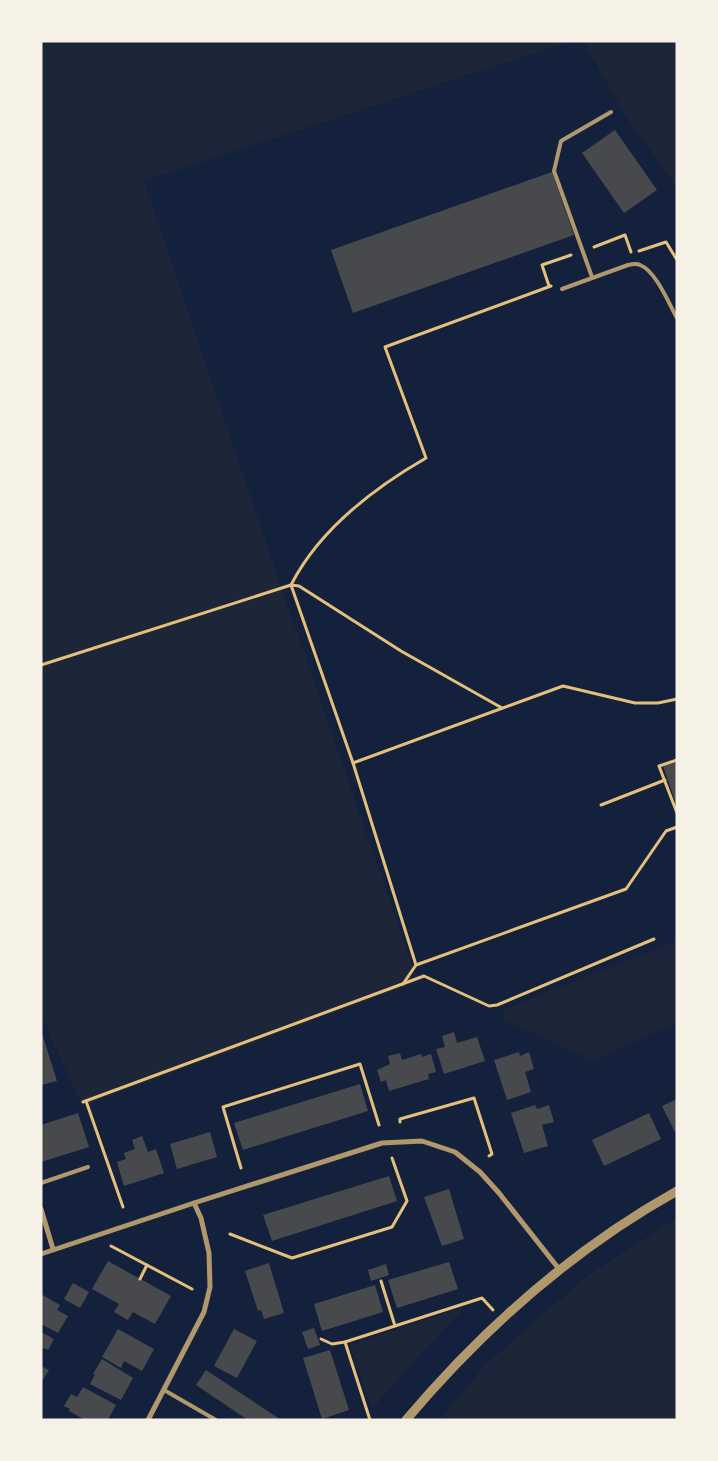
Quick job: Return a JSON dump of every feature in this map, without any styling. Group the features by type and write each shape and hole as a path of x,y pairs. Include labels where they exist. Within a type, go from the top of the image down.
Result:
{"street":[{"path":"41,1254 194,1202 382,1143 422,1141 455,1152 480,1172 560,1269"},
{"path":"406,1420 439,1381 502,1319 560,1269 638,1213 677,1191"},
{"path":"148,1420 204,1312 210,1287 209,1253 201,1218 194,1202"},
{"path":"41,1209 53,1249"}],"lane":[{"path":"592,277 554,171 561,141 611,112"},
{"path":"562,289 628,264 640,264 650,271 659,284 677,318"},
{"path":"41,1182 88,1167"},
{"path":"164,1390 216,1420"}],"path":[{"path":"550,287 542,265 625,235 632,254 666,242 677,260"},
{"path":"291,585 307,559 351,511 387,483 426,458 385,347 556,285 562,289"},
{"path":"291,585 353,763 416,965"},
{"path":"41,665 291,585 299,586 401,651 502,708"},
{"path":"353,763 563,686 634,703 658,703 677,699"},
{"path":"677,760 659,766 677,813"},
{"path":"601,805 665,780"},
{"path":"403,984 416,965 626,889 666,831 677,827"},
{"path":"123,1207 85,1101 424,976 489,1006 497,1005 654,939"},
{"path":"241,1168 223,1107 250,1098 360,1064 379,1125"},
{"path":"400,1122 400,1119 474,1098 492,1154 489,1156"},
{"path":"230,1234 292,1258 392,1227 407,1201 392,1158"},
{"path":"111,1246 192,1289"},
{"path":"140,1278 147,1265"},
{"path":"381,1281 395,1326"},
{"path":"321,1339 332,1344 345,1342 482,1298 494,1311"},
{"path":"345,1342 370,1420"}],"shaded area":[{"path":"41,41 571,41 144,181 280,584 418,982 82,1106 41,1015"},
{"path":"583,41 677,41 677,187 625,115"},
{"path":"677,941 677,1022 593,1061 502,1019 505,1009"},
{"path":"677,1218 677,1420 440,1420 485,1365 587,1276"},
{"path":"465,1307 417,1357 372,1409 350,1345"}],"building":[{"path":"615,130 657,190 624,213 582,153"},
{"path":"552,172 574,235 353,313 331,250"},
{"path":"677,762 677,803 676,804 663,766"},
{"path":"41,1030 57,1081 41,1085"},
{"path":"454,1032 457,1043 477,1037 485,1061 444,1074 436,1049 445,1047 442,1036"},
{"path":"519,1052 520,1056 529,1052 534,1069 525,1072 531,1092 507,1100 494,1060"},
{"path":"400,1053 402,1060 421,1054 422,1057 431,1054 436,1072 428,1074 429,1079 389,1091 386,1080 381,1082 377,1070 390,1064 388,1056"},
{"path":"360,1084 368,1111 243,1150 234,1123"},
{"path":"677,1099 677,1131 675,1132 662,1106"},
{"path":"535,1105 537,1109 549,1105 554,1122 542,1125 548,1146 524,1153 511,1113"},
{"path":"78,1113 89,1147 41,1162 41,1125"},
{"path":"649,1113 661,1139 604,1166 592,1140"},
{"path":"210,1132 217,1157 177,1169 170,1144"},
{"path":"142,1136 148,1152 156,1149 164,1173 124,1186 117,1162 126,1159 124,1153 135,1149 132,1140"},
{"path":"389,1176 397,1201 272,1241 263,1215"},
{"path":"449,1189 464,1239 442,1246 424,1197"},
{"path":"108,1261 171,1296 155,1324 133,1312 128,1320 114,1312 119,1304 92,1289"},
{"path":"449,1262 458,1289 397,1308 388,1280"},
{"path":"269,1263 284,1313 264,1319 261,1310 258,1311 245,1271"},
{"path":"386,1264 389,1275 371,1281 368,1270"},
{"path":"73,1283 89,1292 80,1308 64,1299"},
{"path":"375,1285 383,1312 322,1331 314,1304"},
{"path":"41,1294 60,1305 57,1310 68,1316 58,1333 41,1324"},
{"path":"314,1328 320,1345 308,1349 302,1332"},
{"path":"118,1329 154,1349 142,1371 124,1361 121,1368 102,1357"},
{"path":"234,1329 257,1341 237,1378 214,1366"},
{"path":"41,1332 54,1339 48,1350 43,1348 41,1350"},
{"path":"330,1350 349,1410 322,1419 303,1358"},
{"path":"102,1359 133,1378 121,1400 90,1384 95,1375 93,1374"},
{"path":"41,1366 49,1370 41,1383"},
{"path":"206,1370 281,1420 248,1420 196,1385"},
{"path":"83,1387 116,1405 108,1420 85,1420 64,1406 71,1394 77,1397"}]}
